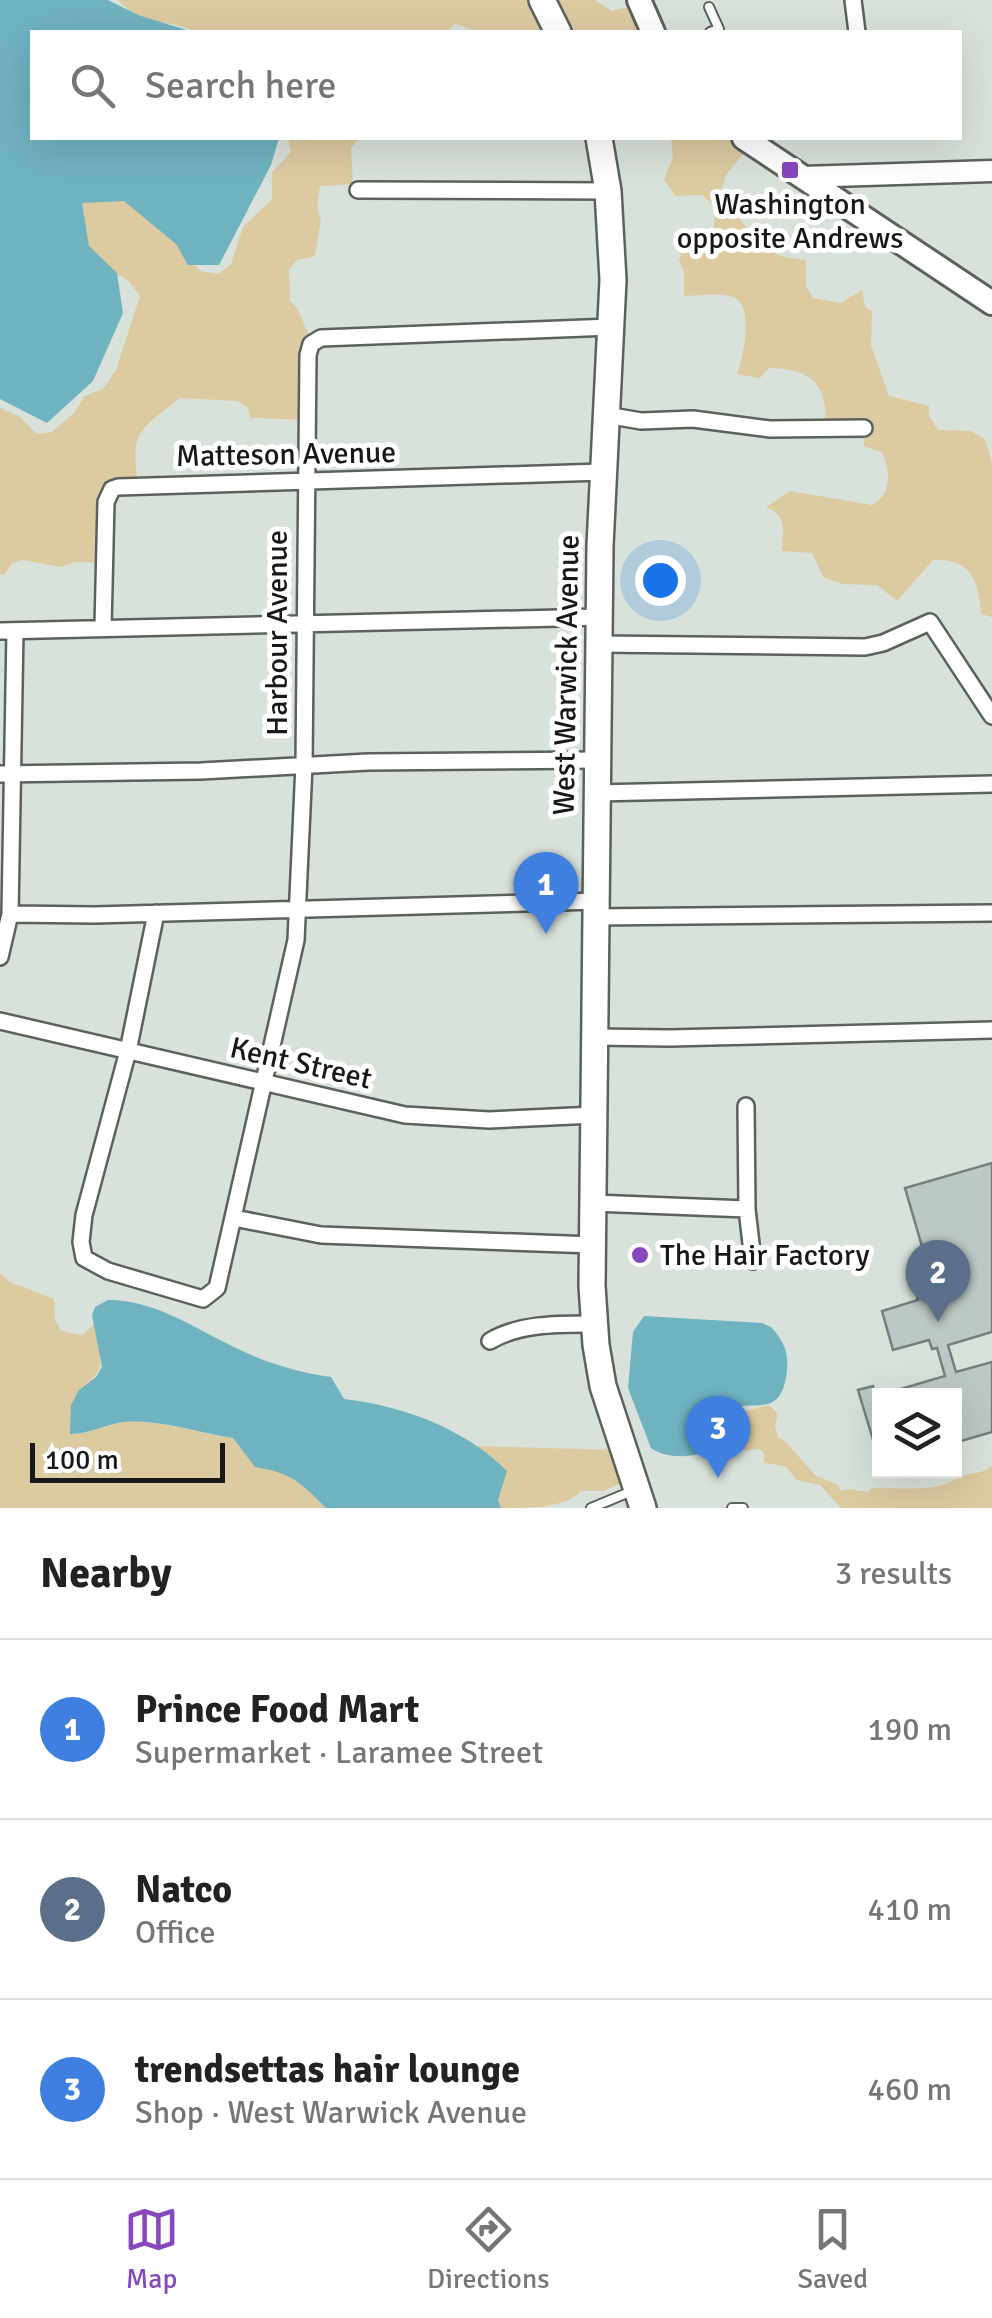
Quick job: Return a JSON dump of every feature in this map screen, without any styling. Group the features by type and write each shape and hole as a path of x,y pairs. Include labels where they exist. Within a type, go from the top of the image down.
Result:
{"main road":[{"path":"542,0 557,30"},
{"path":"639,0 651,30"},
{"name":"West Warwick Avenue","path":"599,140 608,190 613,264 598,644 594,1324 602,1386 640,1499"},
{"path":"747,140 992,303"}],"street":[{"path":"853,0 857,30"},
{"path":"802,177 992,171"},
{"path":"358,190 608,190"},
{"name":"Harbour Avenue","path":"128,1051 84,1215 84,1258 108,1271 203,1299 217,1288 292,968 304,766 308,355 315,340 611,328"},
{"path":"606,415 641,422 694,419 770,429 864,428"},
{"name":"Matteson Avenue","path":"103,627 106,502 112,489 152,484 602,472"},
{"path":"0,957 10,914 6,774 8,631 600,617"},
{"path":"598,644 865,647 930,622 992,716"},
{"path":"6,774 598,760"},
{"path":"596,793 992,784"},
{"path":"10,914 298,909 992,913"},
{"path":"128,1051 156,913"},
{"name":"Kent Street","path":"0,1021 405,1115 488,1120 594,1115"},
{"path":"594,1036 670,1038 992,1030"},
{"path":"746,1106 746,1209 753,1262"},
{"path":"594,1203 746,1209"},
{"path":"234,1218 308,1233 593,1245"},
{"path":"490,1341 504,1332 554,1324 594,1324"}],"lane":[{"path":"710,7 716,30"},
{"path":"592,1508 640,1499"},
{"path":"732,1508 743,1508"}],"shaded area":[{"path":"118,0 595,0 612,11 640,4 652,30 472,30 456,24 448,30 190,30 146,19"},
{"path":"288,140 358,140 351,148 353,184 320,186 317,209 321,219 315,256 296,260 289,270 290,301 313,341 306,420 251,418 247,407 237,401 180,398 147,425 137,441 138,484 111,493 105,563 75,562 61,567 22,560 0,574 0,408 20,417 37,434 52,432 74,413 85,396 103,389 116,370 140,296 128,280 100,266 88,247 87,230 79,216 53,199 114,187 184,249 200,271 218,274 231,264 243,227 272,199 272,172 291,152"},
{"path":"671,140 752,143 726,175 720,193 749,231 760,229 769,251 806,260 806,286 813,298 841,303 862,290 865,307 872,311 871,345 889,396 929,406 929,416 938,430 970,431 985,439 992,463 992,617 981,614 975,582 956,563 933,560 897,601 877,585 842,584 823,577 812,553 782,551 781,519 766,507 790,491 872,505 886,489 887,466 881,452 864,446 864,428 820,422 826,416 824,403 810,378 792,370 769,368 760,378 737,374 746,321 740,302 722,295 684,296 684,272 679,261 682,251 696,251 712,243 716,207 702,195 675,196 664,179 673,158"},
{"path":"0,1273 10,1282 54,1299 55,1320 61,1331 82,1335 94,1324 99,1368 79,1390 71,1434 138,1422 233,1438 255,1466 295,1480 326,1508 0,1508"},
{"path":"769,1405 778,1414 778,1438 816,1476 838,1485 840,1491 932,1487 992,1466 992,1508 841,1508 820,1485 797,1480 785,1466 764,1463 764,1453 759,1449 704,1453 715,1419"},
{"path":"474,1446 622,1450 631,1479 603,1491 581,1491 557,1504 501,1508"}],"water":[{"path":"0,0 108,0 138,15 187,30 30,30 30,140 278,140 271,165 219,265 188,265 176,244 124,201 82,203 89,246 117,273 123,313 93,381 47,423 0,399"},
{"path":"108,1300 155,1309 264,1360 331,1377 344,1399 388,1407 452,1431 507,1471 498,1500 501,1508 326,1508 295,1480 255,1467 233,1438 138,1422 70,1434 71,1405 79,1390 102,1367 92,1315 95,1307"},
{"path":"644,1316 762,1323 771,1327 787,1358 784,1387 778,1398 762,1405 730,1409 719,1416 717,1425 722,1442 707,1452 677,1456 651,1448 628,1388 633,1332"}],"building":[{"path":"992,1163 992,1332 948,1345 956,1372 992,1362 992,1432 962,1441 962,1388 904,1388 945,1376 937,1348 932,1349 929,1340 893,1350 882,1311 918,1300 910,1272 928,1267 905,1188"},
{"path":"873,1386 872,1436 858,1390"}],"place":[{"name":"Washington opposite Andrews","path":"790,170"},
{"name":"Prince Food Mart","path":"546,934"},
{"name":"The Hair Factory","path":"640,1255"},
{"name":"Natco","path":"938,1322"},
{"name":"trendsettas hair lounge","path":"718,1478"}]}
